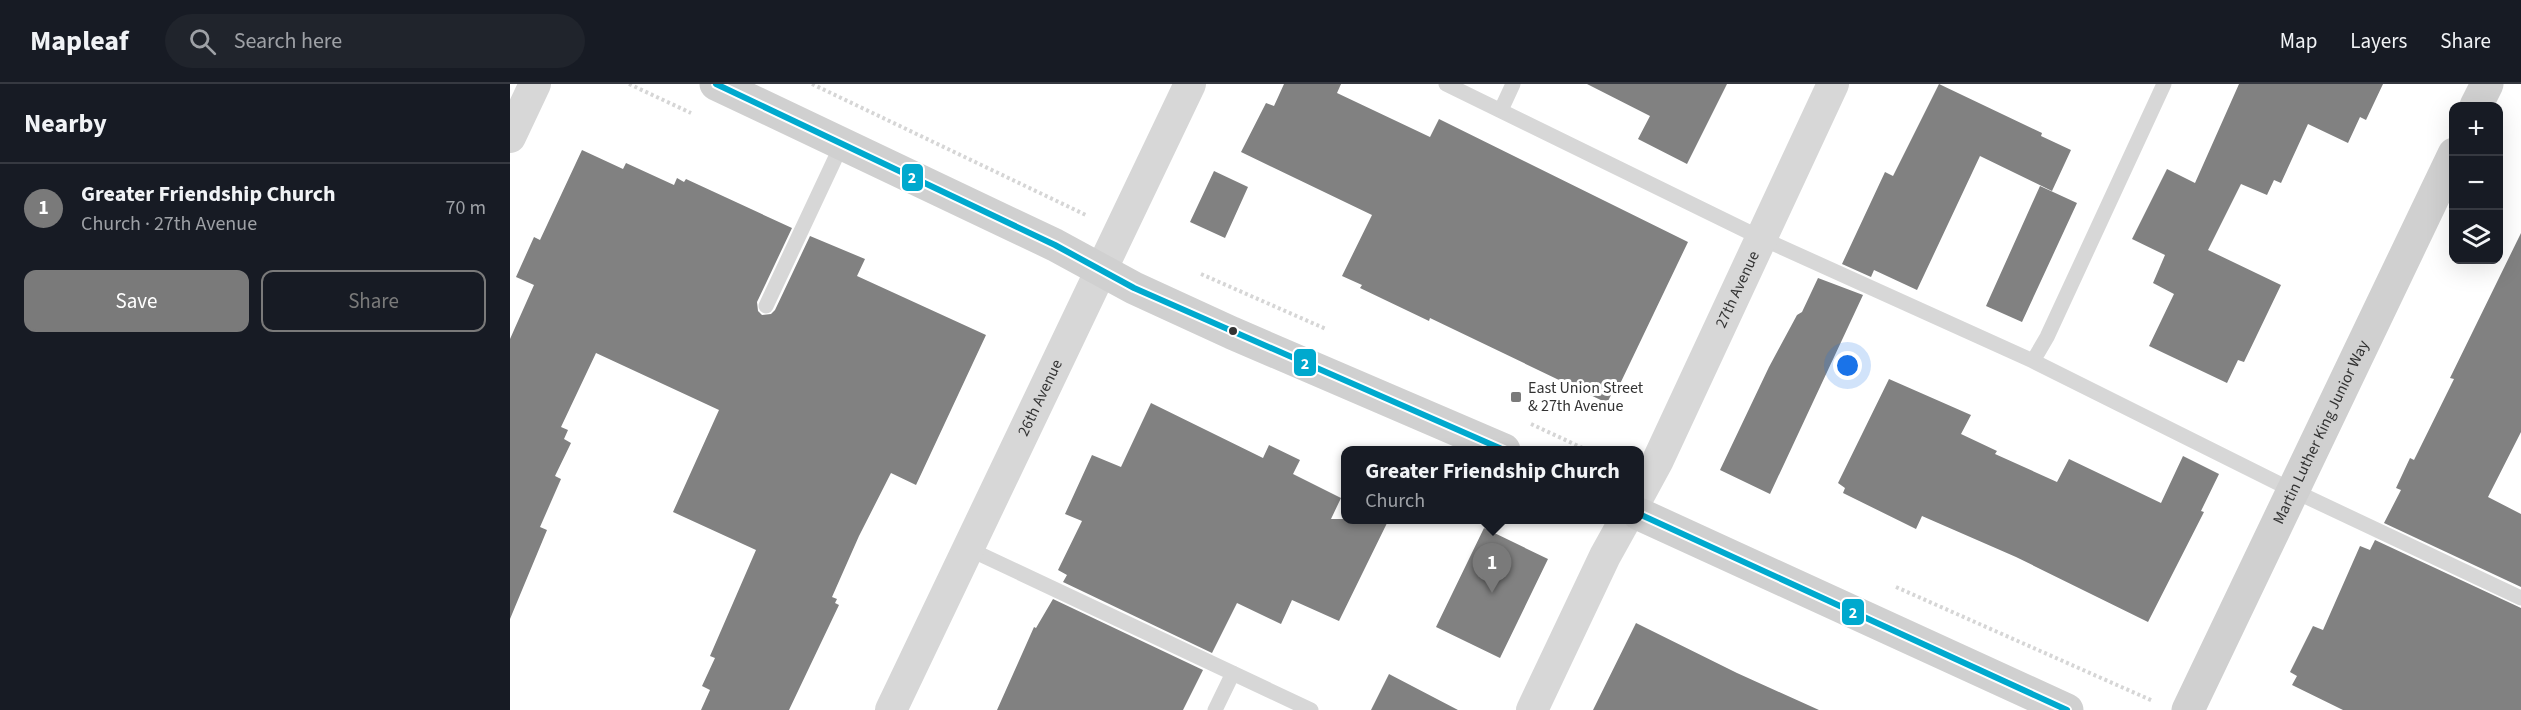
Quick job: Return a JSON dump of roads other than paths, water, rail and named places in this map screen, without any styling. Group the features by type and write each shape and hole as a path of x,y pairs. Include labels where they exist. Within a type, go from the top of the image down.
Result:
{"main road":[{"path":"716,84 1055,245 1100,270 1232,333 1495,446"},
{"path":"2478,102 2487,84"},
{"name":"Martin Luther King Junior Way","path":"2175,708 2292,490 2453,156"},
{"path":"1644,516 2067,710"}],"street":[{"path":"510,137 535,84"},
{"name":"26th Avenue","path":"891,710 1190,84"},
{"name":"27th Avenue","path":"1644,484 1833,84"},
{"path":"1532,710 1622,524"}],"lane":[{"path":"1446,84 1761,238 2033,361 2292,490 2521,598"},
{"path":"1501,110 1513,84"},
{"path":"2033,361 2047,337 2164,84"},
{"path":"766,306 842,144"},
{"path":"969,549 1311,710"},
{"path":"1215,710 1233,673"}],"place":[{"name":"East Union Street & 27th Avenue","path":"1516,397"},
{"name":"Greater Friendship Church","path":"1492,593"}]}
